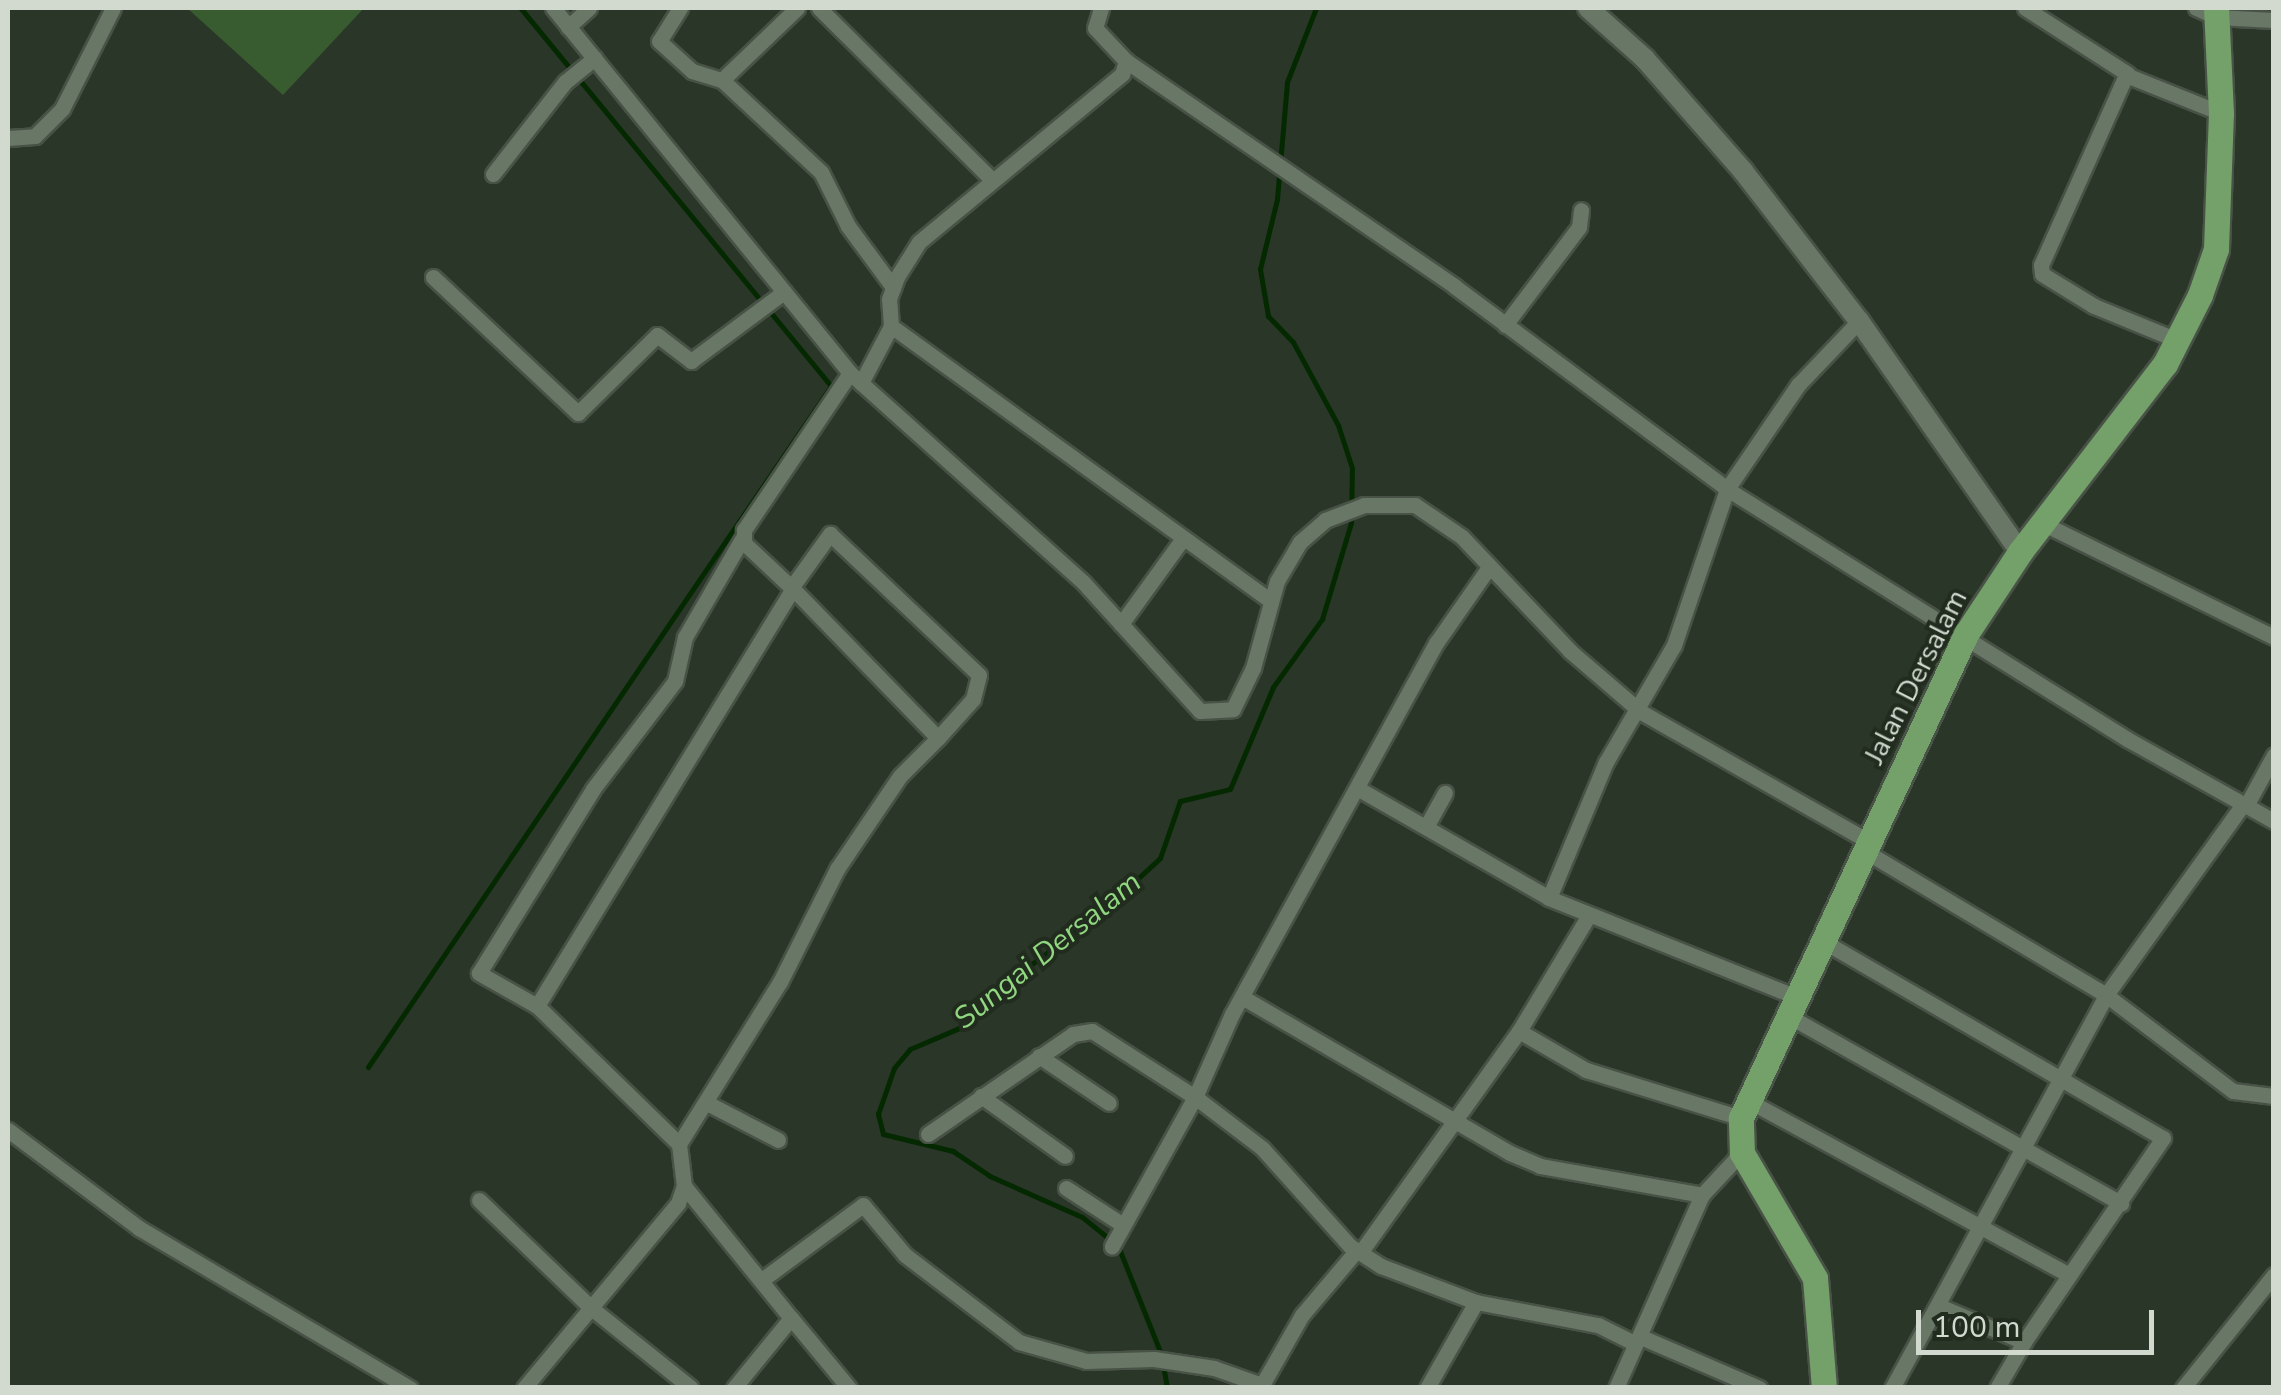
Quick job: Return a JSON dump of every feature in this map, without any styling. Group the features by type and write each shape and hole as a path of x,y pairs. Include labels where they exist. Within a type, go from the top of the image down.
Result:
{"main road":[{"name":"Jalan Dersalam","path":"1824,1388 1815,1278 1742,1152 1744,1109 1966,634 2020,552 2177,340 2216,249 2221,112 2209,11"}],"street":[{"path":"8,138 35,136 62,110 113,8"},
{"path":"554,8 590,62 779,296 856,378 1121,624 1200,711 1218,713 1233,709 1271,601 1300,542 1341,513 1364,505 1391,501 1436,513 1487,570 1641,712 2106,995 2233,1090 2274,1096"},
{"path":"568,26 590,8"},
{"path":"680,8 659,41 692,71 722,80 821,172 848,226 893,287"},
{"path":"722,80 797,8"},
{"path":"819,8 991,179"},
{"path":"1100,8 1096,28 1126,61 1505,325 1727,489 2274,821"},
{"path":"1588,8 1645,58 1743,171 1859,321 2020,552"},
{"path":"2024,8 2128,74 2221,112"},
{"path":"2209,11 2274,20"},
{"path":"524,1388 678,1203 684,1186 679,1144 536,1006 480,973 593,789 676,681 684,637 742,540 891,326 893,287 920,242 991,179 1050,138 1122,74 1126,61"},
{"path":"492,174 569,78 590,62"},
{"path":"2128,74 2040,269 2094,306 2177,340"},
{"path":"1505,325 1580,227 1581,210"},
{"path":"433,277 578,412 657,335 691,361 779,296"},
{"path":"1549,898 1606,762 1641,712 1674,645 1727,489 1798,385 1859,321"},
{"path":"891,326 1180,541 1271,601"},
{"path":"2044,524 2274,637"},
{"path":"536,1006 792,589 830,534 980,675 973,700 900,776 837,869 780,982 679,1144"},
{"path":"742,540 938,738"},
{"path":"1121,624 1180,541"},
{"path":"1112,1246 1195,1097 1242,996 1436,642 1487,570"},
{"path":"1892,1388 1984,1226 2106,995 2244,805 2274,755"},
{"path":"1357,788 1549,898 1790,1005 2022,1152 2121,1204"},
{"path":"1426,827 1445,793"},
{"path":"762,1279 862,1206 904,1255 1004,1333 1044,1352 1086,1362 1154,1359 1214,1368 1262,1385 1302,1315 1358,1252 1519,1031 1589,915"},
{"path":"1821,940 2163,1138 1997,1388"},
{"path":"1242,996 1450,1121 1540,1166 1702,1194"},
{"path":"928,1134 1072,1034 1092,1031 1195,1097 1262,1148 1358,1252 1476,1302 1572,1317 1758,1388"},
{"path":"1519,1031 1586,1070 1744,1109 1984,1226 2069,1275"},
{"path":"1039,1056 1109,1103"},
{"path":"981,1096 1065,1156"},
{"path":"707,1103 778,1140"},
{"path":"8,1130 156,1238 410,1388"},
{"path":"1616,1388 1702,1194 1742,1152"},
{"path":"684,1186 849,1388"},
{"path":"1066,1188 1123,1226"},
{"path":"480,1200 590,1306 691,1388"},
{"path":"2183,1388 2274,1275"},
{"path":"1427,1388 1476,1302"},
{"path":"1939,1306 2024,1342"},
{"path":"734,1388 792,1318"}],"green space":[{"path":"187,8 364,8 283,95"}],"waterway":[{"path":"368,1067 831,386 520,8"},
{"name":"Sungai Dersalam","path":"1161,1354 1118,1246 1082,1217 990,1176 953,1151 883,1134 878,1114 894,1068 910,1049 964,1026 985,998 1095,918 1160,858 1180,801 1230,789 1273,687 1322,619 1351,523 1352,468 1338,425 1293,342 1268,316 1260,269 1277,199 1287,82 1316,8"},
{"name":"Sungai Dersalam","path":"1163,1365 1167,1388"}]}
